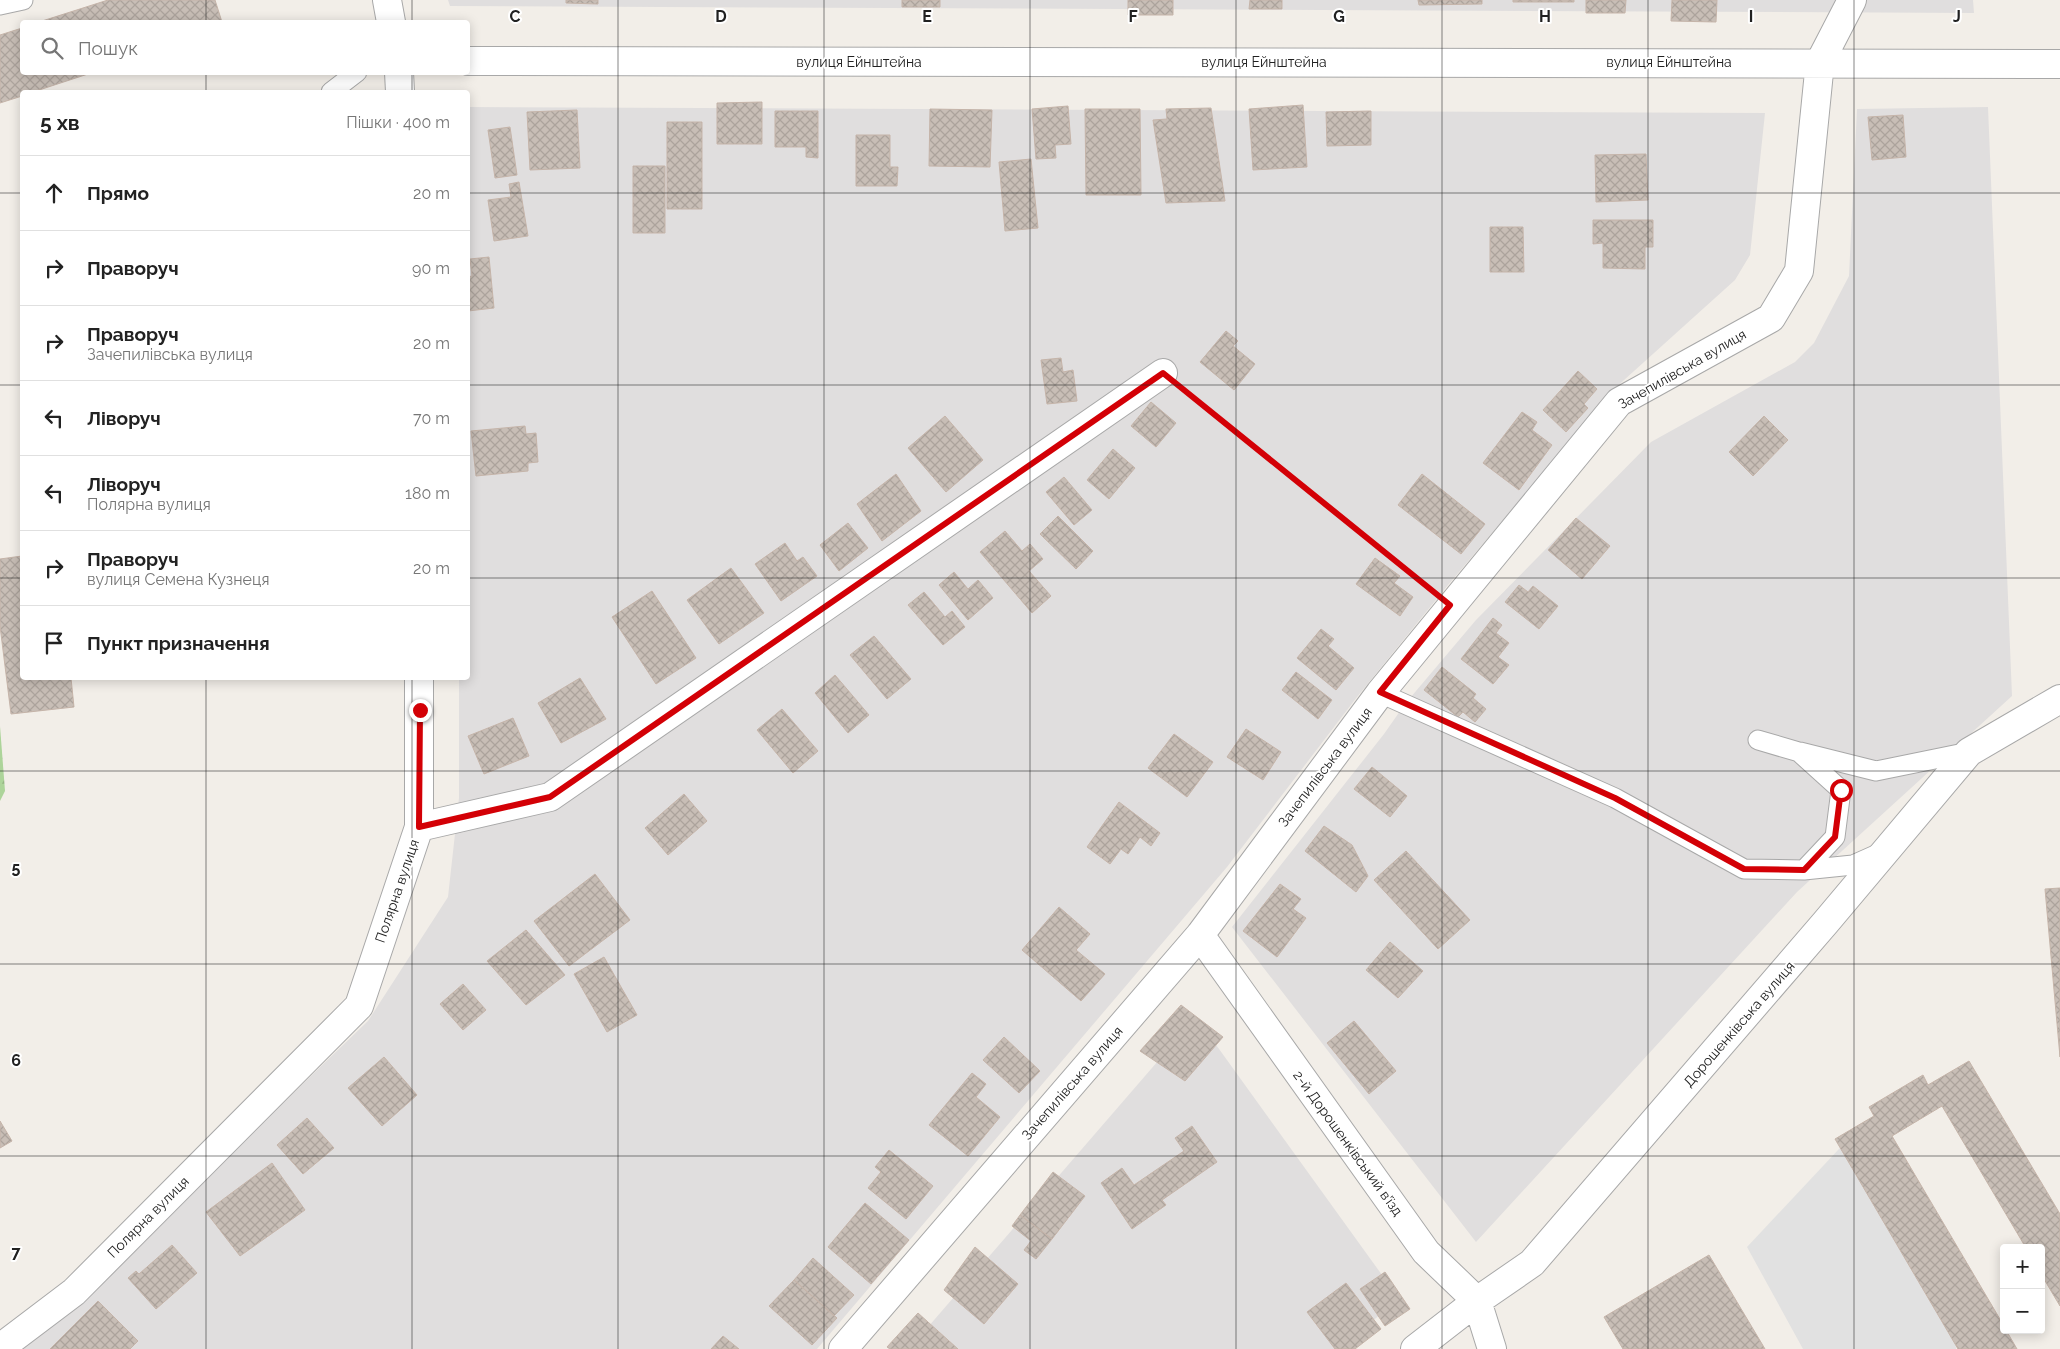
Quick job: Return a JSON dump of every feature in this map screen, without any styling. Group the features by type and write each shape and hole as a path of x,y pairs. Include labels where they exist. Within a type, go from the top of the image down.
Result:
{"street":[{"path":"387,0 392,20"},
{"path":"1820,62 1852,0"},
{"name":"вулиця Ейнштейна","path":"470,61 1820,62 2060,64"},
{"name":"Зачепилівська вулиця","path":"843,1349 1200,935 1380,692 1450,605 1620,402 1771,318 1799,271 1820,62"},
{"path":"399,75 400,90"},
{"name":"Полярна вулиця","path":"0,1348 74,1292 359,1006 419,827 550,797 1163,373"},
{"path":"419,680 419,827"},
{"name":"Дорошенківська вулиця","path":"1415,1349 1477,1301 1532,1263 1969,752 2060,699"},
{"name":"2-й Дорошенківський в’їзд","path":"1200,935 1426,1252 1477,1301 1492,1349"}],"lane":[{"path":"0,5 23,0"},
{"path":"334,90 353,75"},
{"path":"1380,692 1615,798 1744,869 1804,870 1853,865 1887,850"},
{"path":"1758,740 1876,771 1969,752"},
{"path":"1799,752 1841,790 1835,837 1804,870"}],"path":[{"path":"1163,373 1450,605"}],"shaded area":[{"path":"448,0 1973,0 1974,13 450,6"},
{"path":"470,107 1765,113 1750,255 1735,280 1613,390 1448,585 1357,697 1227,867 817,1349 19,1349 67,1311 368,1021 448,897 459,798 459,680 470,680"},
{"path":"1988,107 2012,696 1797,892 1476,1242 1232,927 1384,734 1405,704 1476,620 1651,442 1795,362 1814,343 1849,276 1857,109"},
{"path":"1196,1017 1382,1275 1393,1305 1336,1349 909,1349"},
{"path":"1853,1134 1955,1328 1956,1349 1803,1349 1747,1247"}],"green space":[{"path":"0,726 5,791 0,801"}],"building":[{"path":"108,0 215,0 221,20 45,20"},
{"path":"566,0 598,0 598,4 566,3"},
{"path":"902,0 940,0 940,7 902,7"},
{"path":"1128,0 1173,0 1173,15 1128,15"},
{"path":"1250,0 1282,0 1282,9 1249,9"},
{"path":"1418,0 1482,0 1482,4 1419,5"},
{"path":"1513,0 1574,0 1574,2 1513,2"},
{"path":"1586,0 1626,0 1625,13 1586,13"},
{"path":"1672,0 1717,0 1716,22 1671,21"},
{"path":"20,29 20,75 85,75 39,90 20,90 20,97 0,103 0,35"},
{"path":"762,102 762,144 717,144 717,103"},
{"path":"1303,105 1307,167 1253,170 1249,109"},
{"path":"1068,106 1071,144 1055,145 1056,158 1036,159 1032,109"},
{"path":"1211,108 1225,201 1166,203 1153,120 1167,119 1166,109"},
{"path":"930,109 992,110 990,167 929,166"},
{"path":"1085,109 1140,109 1141,195 1086,195"},
{"path":"577,110 580,168 530,170 527,112"},
{"path":"775,111 818,111 818,158 806,157 806,147 775,147"},
{"path":"1371,111 1371,145 1327,146 1326,112"},
{"path":"1903,115 1906,157 1872,160 1868,117"},
{"path":"667,122 702,122 702,209 667,209"},
{"path":"510,127 517,175 495,178 488,130"},
{"path":"856,135 890,135 890,167 898,167 897,186 856,186"},
{"path":"1646,154 1648,200 1596,202 1595,155"},
{"path":"1031,159 1038,228 1005,231 999,162"},
{"path":"633,166 665,166 665,233 633,233"},
{"path":"519,182 528,236 494,241 488,200 511,197 509,184"},
{"path":"1593,220 1653,220 1653,247 1645,247 1645,269 1603,268 1603,243 1593,244"},
{"path":"1490,227 1523,227 1524,272 1490,272"},
{"path":"489,257 494,308 470,311 470,276 472,276 470,259"},
{"path":"1226,331 1238,341 1233,346 1255,364 1234,390 1200,362"},
{"path":"1061,358 1063,372 1073,370 1077,401 1047,404 1041,360"},
{"path":"1578,371 1597,389 1584,404 1588,408 1566,432 1543,410"},
{"path":"1151,402 1176,423 1156,447 1131,426"},
{"path":"1522,412 1537,422 1532,430 1552,445 1519,490 1483,463"},
{"path":"945,416 983,460 946,492 908,448"},
{"path":"1764,416 1788,440 1753,476 1729,452"},
{"path":"525,426 526,434 536,433 538,462 528,463 528,471 476,476 471,431"},
{"path":"1113,449 1135,468 1109,499 1087,480"},
{"path":"896,474 921,511 882,541 857,504"},
{"path":"1422,474 1485,524 1461,554 1398,505"},
{"path":"1064,477 1092,510 1074,525 1046,492"},
{"path":"1058,516 1093,551 1076,569 1040,534"},
{"path":"1576,518 1610,546 1582,579 1548,550"},
{"path":"848,523 868,548 839,571 820,545"},
{"path":"1005,531 1022,551 1030,544 1043,559 1029,571 1051,596 1032,613 980,552"},
{"path":"785,543 797,561 803,557 817,576 781,601 755,564"},
{"path":"20,556 20,680 71,680 74,707 11,714 0,626 0,559"},
{"path":"1375,558 1400,576 1394,583 1413,597 1400,616 1356,584"},
{"path":"731,568 764,613 719,644 687,600"},
{"path":"954,572 968,589 978,580 993,598 968,620 939,585"},
{"path":"1519,585 1528,592 1533,586 1558,606 1539,629 1505,602"},
{"path":"652,591 696,658 656,684 612,617"},
{"path":"924,592 945,617 952,611 965,627 943,645 908,605"},
{"path":"1493,618 1502,625 1496,633 1509,643 1498,657 1509,665 1493,684 1461,659"},
{"path":"1321,629 1334,639 1328,646 1354,668 1336,690 1297,658"},
{"path":"874,636 911,679 887,699 850,655"},
{"path":"1442,667 1476,694 1473,698 1486,709 1475,722 1463,712 1458,717 1424,690"},
{"path":"1296,672 1332,700 1318,719 1282,690"},
{"path":"835,675 869,715 848,733 815,693"},
{"path":"580,678 606,719 561,743 538,703"},
{"path":"782,709 818,751 793,773 757,730"},
{"path":"513,718 529,756 484,774 468,736"},
{"path":"1246,729 1281,752 1263,780 1227,757"},
{"path":"1174,734 1213,762 1187,797 1148,768"},
{"path":"1372,767 1407,796 1390,817 1354,789"},
{"path":"684,794 707,821 668,855 645,828"},
{"path":"1119,802 1160,833 1151,846 1140,837 1128,854 1121,849 1110,864 1087,847"},
{"path":"1324,826 1352,845 1368,876 1356,892 1305,851"},
{"path":"1406,851 1470,920 1438,949 1374,880"},
{"path":"595,874 630,920 569,966 534,921"},
{"path":"1280,884 1301,899 1293,909 1306,918 1277,957 1243,931"},
{"path":"2060,888 2060,1057 2045,889"},
{"path":"1059,907 1090,934 1076,950 1105,974 1081,1001 1022,950"},
{"path":"526,930 565,975 526,1005 487,961"},
{"path":"1390,942 1423,971 1398,998 1366,970"},
{"path":"604,957 637,1015 607,1032 574,974"},
{"path":"463,984 486,1010 463,1030 440,1004"},
{"path":"1181,1005 1223,1037 1185,1081 1140,1051"},
{"path":"1354,1021 1396,1071 1369,1094 1327,1043"},
{"path":"1004,1037 1040,1071 1019,1093 983,1060"},
{"path":"384,1057 417,1095 382,1126 348,1088"},
{"path":"1969,1061 2060,1214 2060,1306 2045,1281 2045,1244 2024,1244 1942,1106 1892,1136 2000,1319 2000,1334 2008,1334 2017,1349 1958,1349 1835,1139 1874,1116 1869,1107 1923,1075 1928,1085"},
{"path":"972,1073 986,1084 976,1097 1000,1117 968,1156 929,1125"},
{"path":"307,1118 334,1148 303,1174 277,1145"},
{"path":"0,1121 12,1141 0,1148"},
{"path":"1192,1126 1217,1162 1162,1200 1166,1205 1132,1229 1101,1183 1122,1168 1134,1185 1184,1151 1175,1138"},
{"path":"889,1150 933,1186 906,1219 868,1188 881,1172 875,1167"},
{"path":"272,1163 305,1210 240,1256 206,1212"},
{"path":"1053,1172 1085,1196 1052,1239 1020,1215"},
{"path":"865,1203 909,1240 871,1284 828,1247"},
{"path":"1020,1215 1052,1239 1036,1259 1024,1250 1031,1241 1012,1226"},
{"path":"172,1245 197,1273 156,1309 128,1278 136,1271 139,1274"},
{"path":"975,1247 1018,1284 984,1324 944,1290"},
{"path":"1709,1255 1765,1349 1623,1349 1604,1317"},
{"path":"813,1258 854,1295 834,1316 794,1280"},
{"path":"1385,1272 1410,1309 1385,1326 1360,1289"},
{"path":"794,1280 837,1318 812,1345 769,1306"},
{"path":"1346,1283 1381,1329 1355,1349 1335,1349 1307,1312"},
{"path":"98,1301 138,1341 130,1349 50,1349"},
{"path":"918,1313 958,1349 890,1349 887,1347"},
{"path":"723,1336 739,1349 711,1349"}],"route":[{"path":"420,710 419,827 550,797 1163,373 1450,605 1380,692 1615,798 1744,869 1804,870 1835,837 1841,790"}]}
